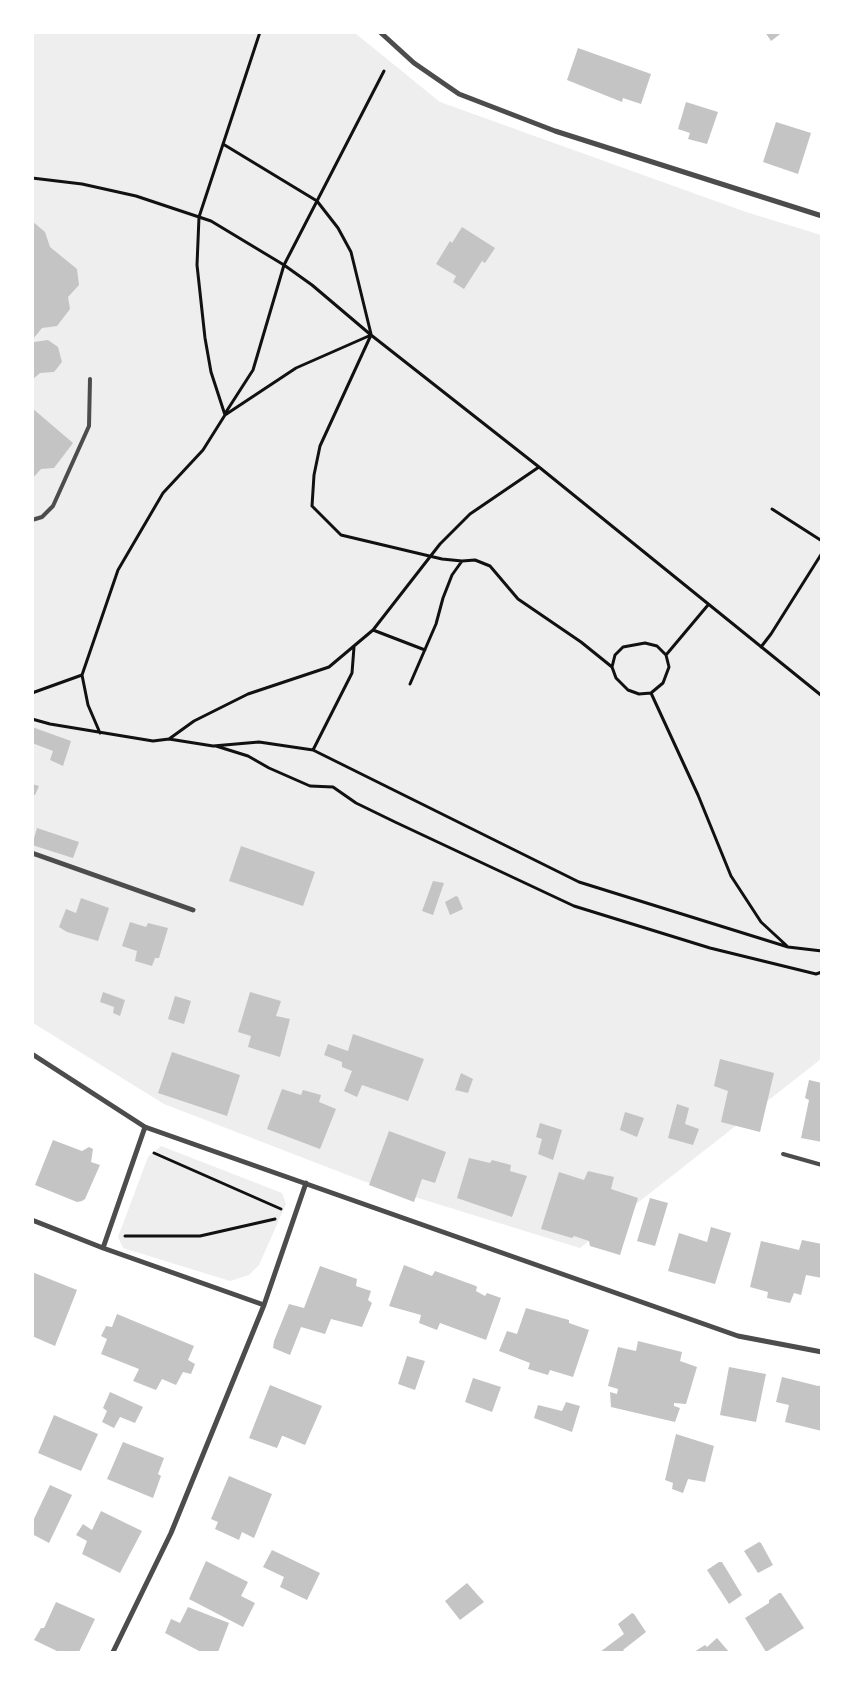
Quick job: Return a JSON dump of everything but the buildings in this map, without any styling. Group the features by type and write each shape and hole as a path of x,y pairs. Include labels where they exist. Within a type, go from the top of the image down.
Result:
{"street":[{"path":"380,32 414,63 459,94 555,132 822,216"},
{"path":"32,853 193,910"},
{"path":"32,1054 145,1127 738,1336 822,1352"},
{"path":"103,1248 145,1127"},
{"path":"113,1652 171,1534 264,1305 306,1184"},
{"path":"32,1220 103,1248 264,1305"}],"lane":[{"path":"32,520 42,517 53,506 89,426 90,379"},
{"path":"783,1154 822,1165"}],"path":[{"path":"225,415 211,372 205,338 197,264 199,217 260,32"},
{"path":"100,733 88,704 82,675 118,570 163,493 203,450 253,370 284,265 384,71"},
{"path":"223,144 317,201 338,228 351,252 371,335 320,446 314,475 312,506 341,535 442,559 475,560 490,566 518,599 581,642 612,667 616,678 628,690 639,694 651,693 662,683 669,667 666,655 657,646 645,643 624,647 615,655 612,667"},
{"path":"32,178 82,184 136,196 211,221 284,265 312,285 371,335 539,467 822,696"},
{"path":"225,415 296,368 371,335"},
{"path":"169,739 194,721 248,694 329,667 373,630 440,544 470,514 539,467"},
{"path":"772,509 822,541"},
{"path":"761,647 822,553"},
{"path":"410,684 436,624 452,575 462,561"},
{"path":"666,655 708,605"},
{"path":"373,630 425,650"},
{"path":"313,750 352,673 354,647"},
{"path":"32,693 82,675"},
{"path":"651,693 698,795 731,876 761,922 788,947"},
{"path":"32,719 50,724 153,741 169,739 213,746 248,756 269,768 310,786 333,787 356,803 574,906 710,948 816,974 822,972"},
{"path":"213,746 260,742 313,750 578,882 788,947 822,951"},
{"path":"153,1152 284,1210"},
{"path":"107,1236 200,1236 280,1218"}],"shaded area":[{"path":"32,33 355,33 440,102 746,212 821,235 821,1059 580,1248 363,1181 164,1104 33,1023"},
{"path":"161,1146 282,1193 286,1204 259,1265 249,1275 230,1281 123,1248 118,1237 148,1157"}]}
